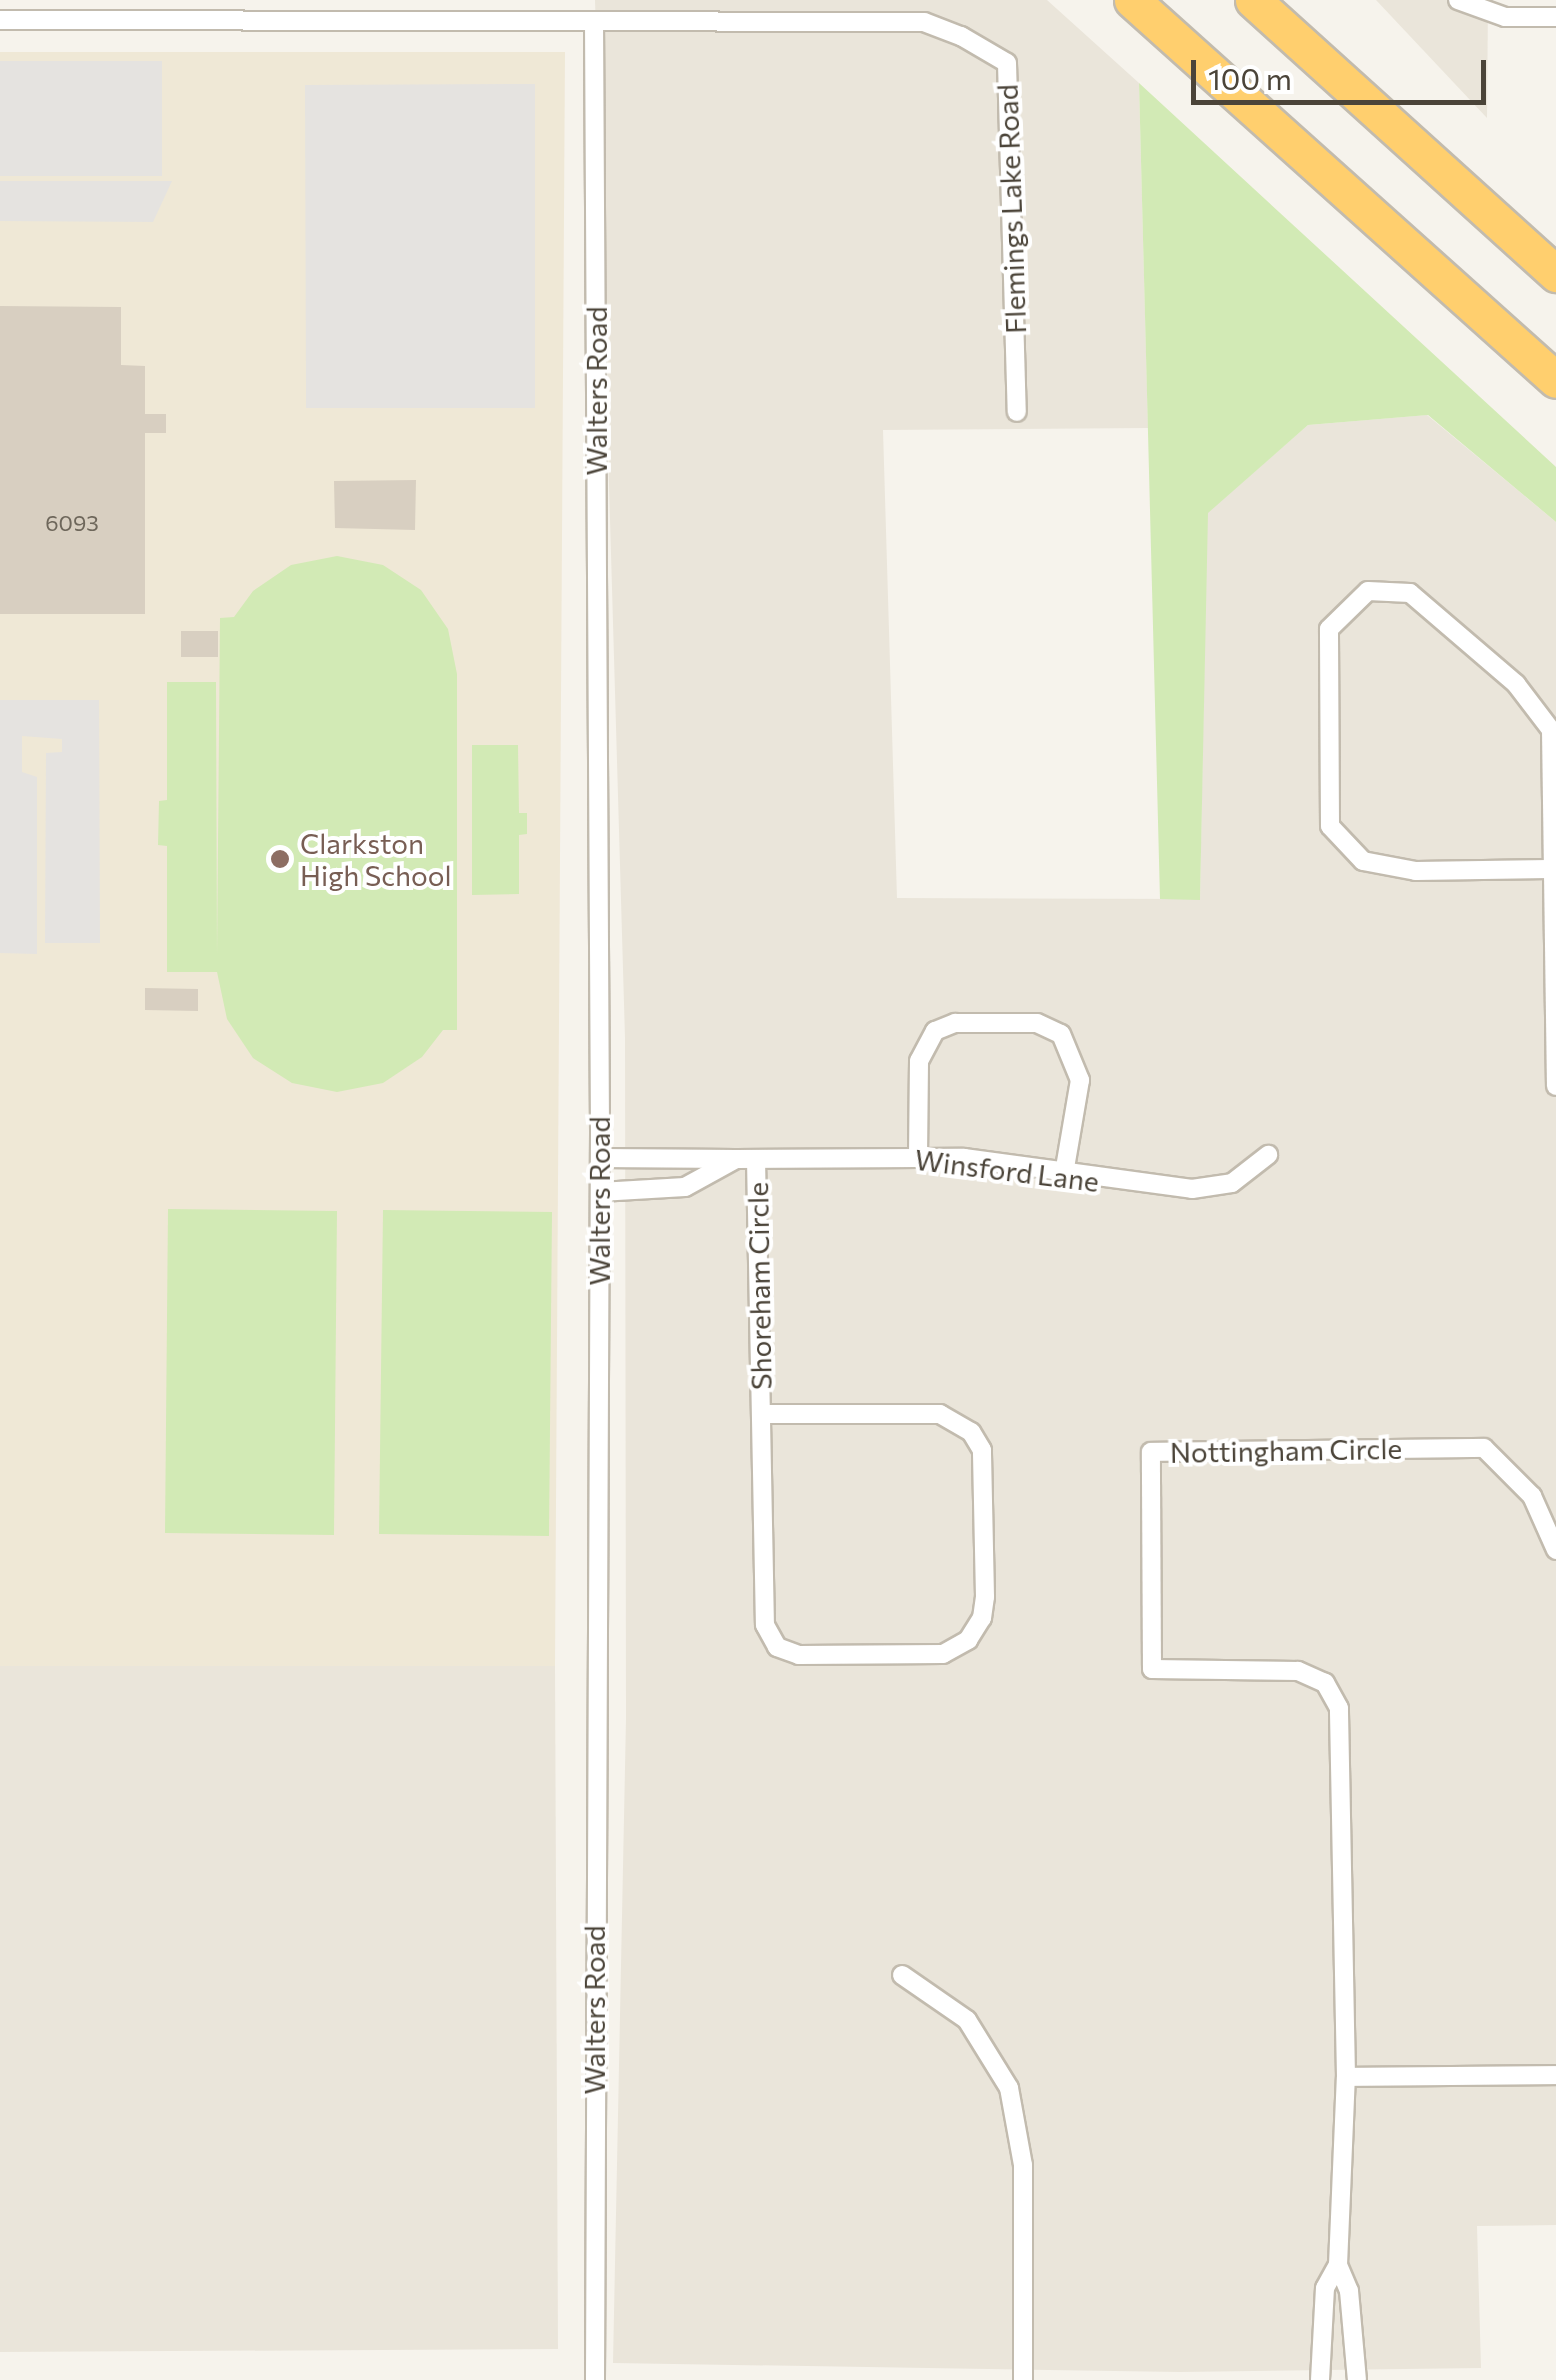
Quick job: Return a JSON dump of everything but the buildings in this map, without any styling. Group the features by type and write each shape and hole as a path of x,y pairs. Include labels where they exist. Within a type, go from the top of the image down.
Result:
{"highway":[{"path":"1132,0 1556,380"},
{"path":"1253,0 1556,274"}],"street":[{"path":"1458,0 1481,10 1556,18"},
{"name":"Flemings Lake Road","path":"0,20 924,22 1007,63 1017,412"},
{"name":"Walters Road","path":"594,21 600,1158 595,2380"},
{"path":"1549,869 1416,871 1363,861 1330,826 1329,629 1368,592 1410,593 1516,684 1552,730 1549,869 1556,1086"},
{"path":"918,1157 919,1061 935,1031 956,1023 1037,1024 1062,1034 1080,1080 1064,1174"},
{"name":"Winsford Lane","path":"600,1158 918,1157 1192,1189 1232,1183 1268,1155"},
{"name":"Winsford Lane","path":"600,1192 685,1187 736,1159"},
{"name":"Shoreham Circle","path":"756,1159 765,1625 776,1647 799,1655 943,1654 968,1640 982,1618 985,1597 982,1450 971,1432 940,1414 762,1414"},
{"name":"Nottingham Circle","path":"1356,2380 1349,2290 1338,2265 1346,2077 1339,1708 1325,1684 1298,1671 1152,1669 1151,1452 1484,1448 1532,1496 1556,1550"},
{"path":"902,1975 967,2020 1009,2088 1023,2165 1023,2380"},
{"path":"1346,2077 1556,2075"},
{"name":"Nottingham Circle","path":"1320,2380 1325,2288 1338,2265"}],"shaded area":[{"path":"595,0 1047,0 1139,83 1148,428 883,430 897,898 1200,899 1207,513 1308,425 1427,415 1556,522 1556,2225 1477,2226 1481,2368 1180,2372 613,2363 626,1718 625,1038"},
{"path":"1376,0 1488,0 1487,118"},
{"name":"Clarkston High School","path":"0,52 565,52 555,1666 0,1666"},
{"path":"0,61 162,61 162,176 0,176"},
{"path":"535,84 535,408 306,408 305,85"},
{"path":"0,181 172,181 153,222 0,221"},
{"path":"0,700 99,700 100,943 45,943 46,753 62,752 62,739 22,736 22,772 37,777 37,954 0,953"},
{"path":"0,1666 555,1666 558,2349 0,2352"}],"green space":[{"path":"1139,83 1556,467 1556,522 1428,415 1308,425 1208,513 1200,900 1160,899"},
{"path":"337,556 383,565 421,590 448,629 457,674 457,1030 443,1030 422,1057 383,1083 337,1092 292,1083 253,1058 227,1019 217,972 167,972 167,846 158,845 159,801 167,800 167,682 216,682 217,956 220,618 234,617 253,591 291,565"},
{"path":"472,745 518,745 519,813 527,813 527,834 519,835 519,894 472,895"},
{"path":"168,1209 337,1211 334,1535 165,1533"},
{"path":"383,1210 552,1212 549,1536 379,1534"}],"place":[{"name":"Clarkston High School","path":"280,859"}]}
